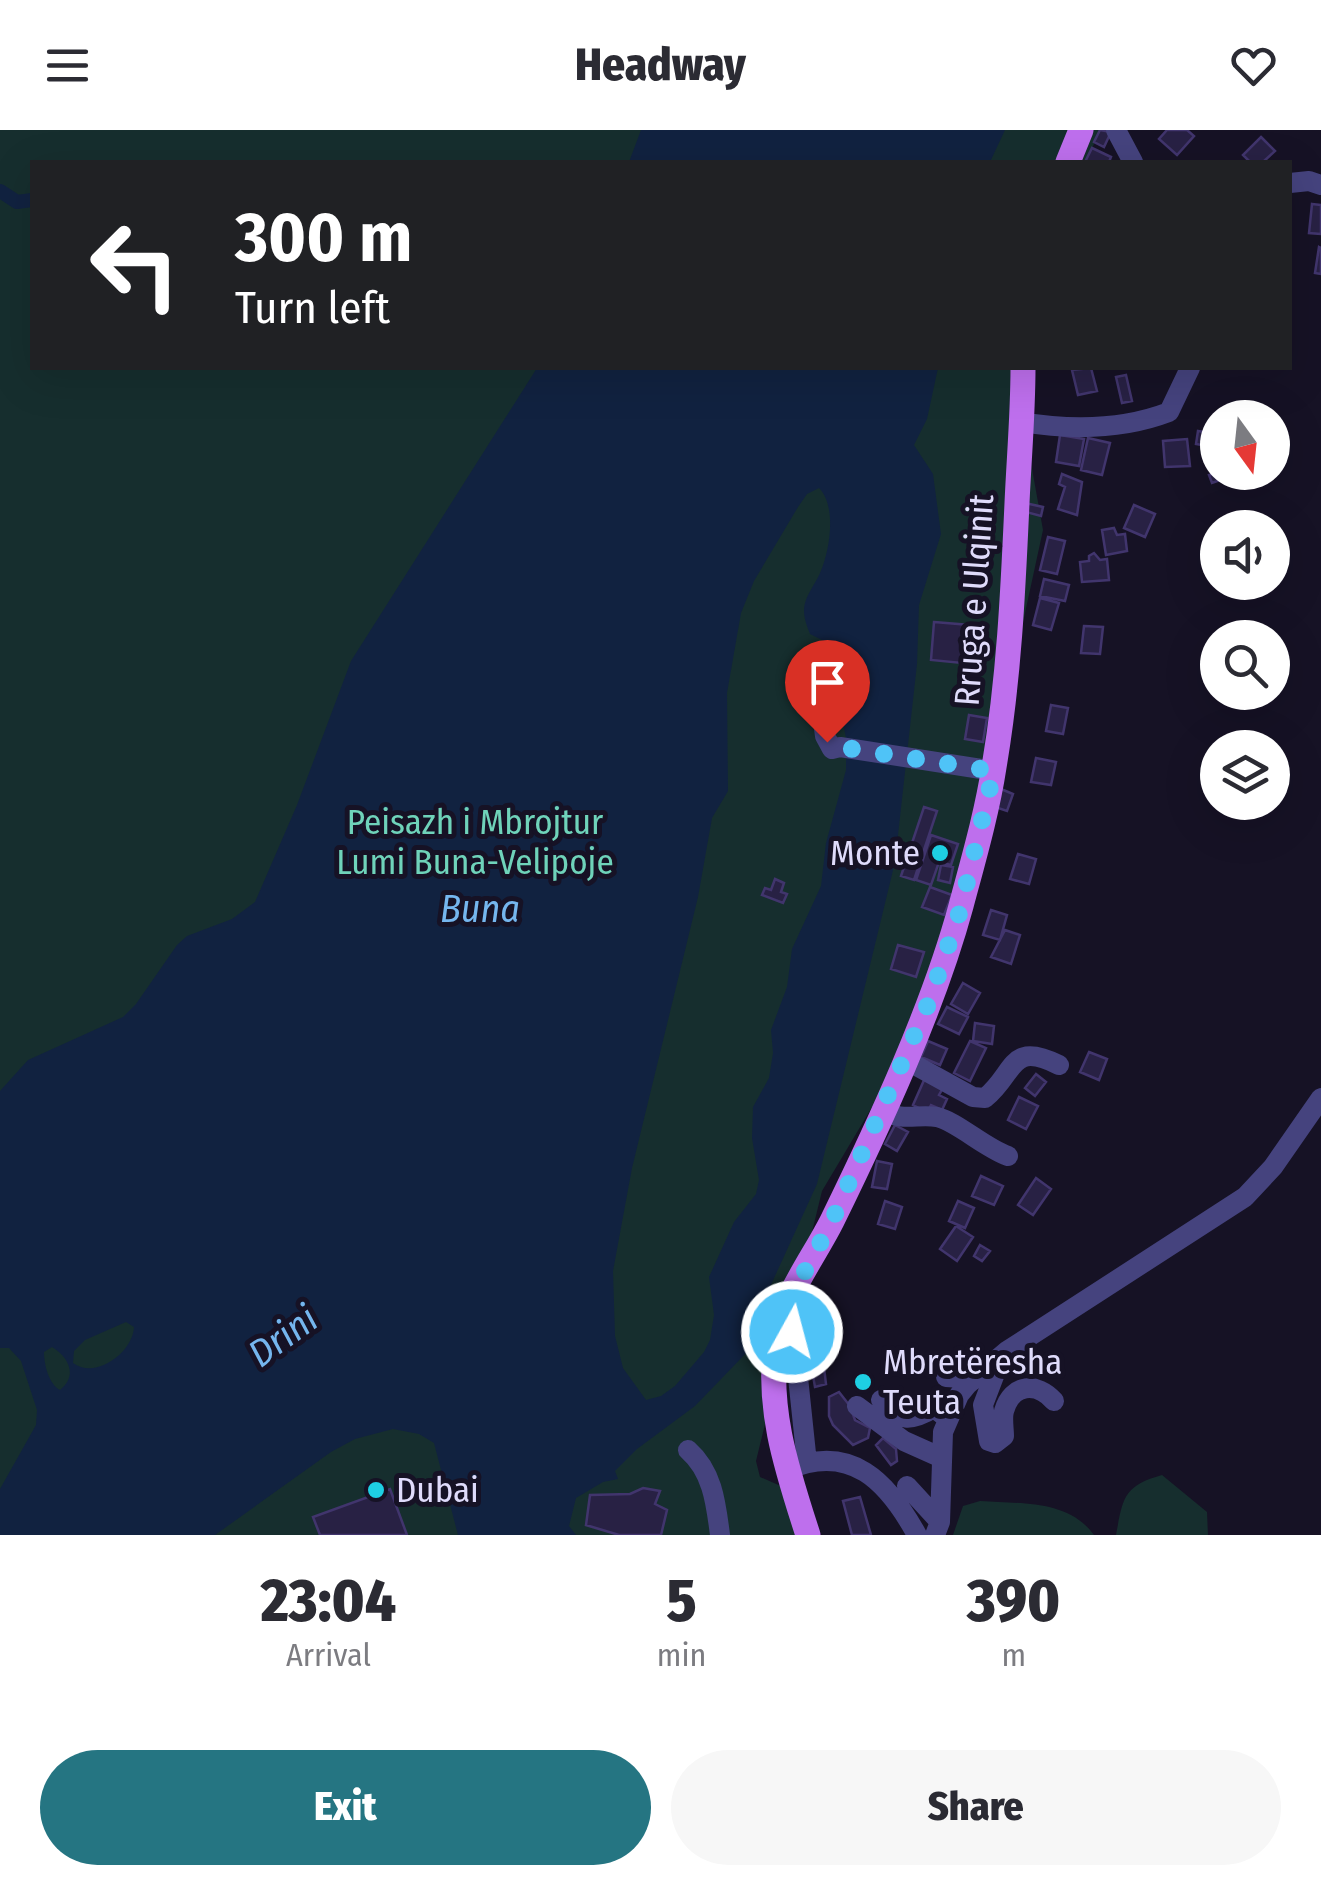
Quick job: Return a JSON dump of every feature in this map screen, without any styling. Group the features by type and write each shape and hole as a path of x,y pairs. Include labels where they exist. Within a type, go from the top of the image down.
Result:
{"main road":[{"path":"1069,160 1080,130"},
{"name":"Rruga e Ulqinit","path":"808,1535 797,1466 776,1425 776,1335 903,1063 960,911 994,771 1008,661 1023,370"}],"street":[{"path":"1116,130 1132,160"},
{"path":"1292,183 1321,184"},
{"path":"1020,422 1115,426 1146,421 1169,412 1189,370"},
{"path":"821,707 827,742 832,749 923,758 994,771"},
{"path":"903,1063 913,1064 973,1097 985,1098 995,1090 1012,1063 1024,1055 1040,1055 1059,1065"},
{"path":"938,1528 943,1432 968,1384 994,1362 1245,1197 1266,1176 1321,1098"},
{"path":"882,1110 906,1120 943,1119 1008,1156"},
{"path":"994,1362 996,1371 983,1405 989,1441 995,1443 1004,1436 1004,1411 1012,1397 1023,1389 1034,1386 1054,1401"},
{"path":"946,1376 962,1378 968,1384"},
{"path":"881,1400 900,1418 916,1419 934,1408 948,1418"},
{"path":"857,1406 904,1442 942,1458"},
{"path":"688,1450 704,1469 716,1498 720,1535"},
{"path":"797,1466 848,1463 860,1468 893,1498 917,1535"},
{"path":"908,1486 938,1528"}],"green space":[{"name":"Peisazh i Mbrojtur Lumi Buna-Velipoje","path":"0,130 1101,130 1086,160 30,160 30,370 1014,370 1043,530 974,848 906,1050 822,1191 756,1461 760,1477 783,1487 798,1535 0,1535"},
{"path":"1162,1475 1207,1512 1208,1535 1116,1535 1127,1495 1139,1484"},
{"path":"980,1501 1057,1509 1083,1523 1094,1535 953,1535 963,1506"}],"water":[{"path":"641,130 1005,130 991,160 630,160"},
{"name":"Buna","path":"536,370 938,370 927,419 914,445 933,474 941,534 919,605 917,664 895,862 817,1184 769,1296 758,1312 751,1348 695,1406 637,1449 615,1471 618,1479 603,1482 576,1498 569,1526 576,1535 458,1535 434,1443 419,1434 393,1429 355,1439 331,1452 215,1535 0,1535 0,1489 36,1425 37,1410 21,1361 9,1348 0,1348 0,1091 28,1060 123,1017 187,936 232,919 255,902 297,805 351,661","holes":["819,488 830,517 827,553 804,613 810,634 826,642 846,738 846,770 826,843 821,886 792,949 787,987 771,1030 769,1078 753,1107 752,1138 759,1180 756,1194 734,1222 709,1277 714,1315 710,1340 675,1386 646,1400 623,1368 615,1336 613,1271 632,1168 698,897 712,818 728,791 727,693 741,613 754,581 807,494","126,1322 134,1327 132,1336 112,1361 92,1368 73,1363 74,1351 85,1340","52,1347 69,1367 69,1379 60,1390 45,1363 44,1352"]}],"building":[{"path":"1100,130 1111,132 1104,147 1094,142"},
{"path":"1167,130 1187,130 1194,136 1177,155 1159,139"},
{"path":"1261,137 1275,151 1265,160 1248,160 1243,155"},
{"path":"1092,148 1111,157 1110,160 1086,160"},
{"path":"1312,204 1321,205 1321,234 1309,233"},
{"path":"1321,248 1321,274 1315,273"},
{"path":"1072,370 1092,370 1097,391 1078,395"},
{"path":"1126,375 1132,401 1122,403 1116,377"},
{"path":"1060,435 1084,439 1079,466 1056,462"},
{"path":"1088,438 1110,443 1102,475 1081,470"},
{"path":"1187,439 1190,466 1165,467 1163,441"},
{"path":"1062,474 1082,482 1077,515 1058,509 1065,487 1059,484"},
{"path":"1025,503 1043,507 1041,516 1022,511"},
{"path":"1134,505 1155,514 1145,537 1124,528"},
{"path":"1114,528 1117,535 1125,534 1127,551 1106,555 1102,530"},
{"path":"1048,537 1065,541 1057,574 1040,570"},
{"path":"1094,553 1100,560 1107,559 1109,580 1082,582 1080,562 1089,561"},
{"path":"1044,579 1069,585 1065,601 1040,596"},
{"path":"1040,598 1059,603 1051,630 1033,625"},
{"path":"934,622 982,626 980,647 974,646 972,664 931,660"},
{"path":"1084,626 1103,627 1100,654 1081,653"},
{"path":"1051,705 1068,708 1063,734 1046,731"},
{"path":"969,715 987,718 983,742 965,739"},
{"path":"1036,758 1056,762 1051,785 1031,782"},
{"path":"1001,789 1013,794 1007,811 995,807"},
{"path":"924,807 937,811 914,880 901,876"},
{"name":"Monte","path":"931,835 958,844 951,865 939,862 931,885 916,880"},
{"path":"1018,854 1036,859 1029,884 1010,879"},
{"path":"941,865 953,867 950,883 938,880"},
{"path":"775,879 784,883 781,892 787,894 783,903 762,895 765,888 771,890"},
{"path":"930,887 952,895 944,915 922,907"},
{"path":"991,910 1007,915 1000,940 983,935"},
{"path":"1005,930 1020,935 1011,964 991,957"},
{"path":"898,945 924,952 916,977 891,969"},
{"path":"963,983 980,993 968,1014 951,1004"},
{"path":"947,1007 968,1017 959,1034 938,1024"},
{"path":"975,1023 994,1026 992,1044 973,1041"},
{"path":"928,1041 947,1049 940,1065 921,1057"},
{"path":"970,1041 986,1048 970,1081 954,1073"},
{"path":"1089,1052 1107,1059 1099,1080 1080,1072"},
{"path":"1036,1074 1046,1082 1035,1096 1025,1088"},
{"path":"925,1078 944,1086 939,1095 947,1099 942,1110 931,1105 927,1112 913,1105"},
{"path":"1019,1097 1038,1106 1026,1129 1008,1120"},
{"path":"895,1125 908,1132 897,1151 885,1144"},
{"path":"877,1161 892,1164 887,1189 872,1187"},
{"path":"981,1176 1003,1186 994,1205 972,1196"},
{"path":"1036,1178 1051,1189 1033,1215 1018,1205"},
{"path":"885,1201 902,1207 895,1229 878,1224"},
{"path":"958,1201 974,1208 965,1228 949,1221"},
{"path":"956,1226 973,1237 957,1261 940,1249"},
{"path":"980,1245 990,1251 982,1261 974,1256"},
{"path":"832,1318 833,1331 825,1332 827,1350 822,1351 826,1384 815,1387 810,1335 816,1322"},
{"path":"839,1392 855,1420 870,1428 868,1438 853,1445 829,1416 829,1397"},
{"path":"883,1438 896,1449 897,1461 891,1465 876,1445"},
{"path":"643,1488 660,1491 655,1504 667,1510 661,1535 619,1535 586,1525 590,1495 630,1494"},
{"path":"390,1489 407,1535 320,1535 313,1517"},
{"path":"860,1497 871,1535 852,1535 843,1501"}],"waterway":[{"path":"0,191 17,202 30,200"}],"place":[{"name":"Monte","path":"940,853"},
{"name":"Mbretëresha Teuta","path":"863,1382"},
{"name":"Dubai","path":"376,1490"}],"route":[{"path":"792,1332 790,1299 832,1221 929,1002 960,911 994,771 923,758 832,749 827,742"}],"water label":[{"name":"Drini","path":"283,1336"}]}
